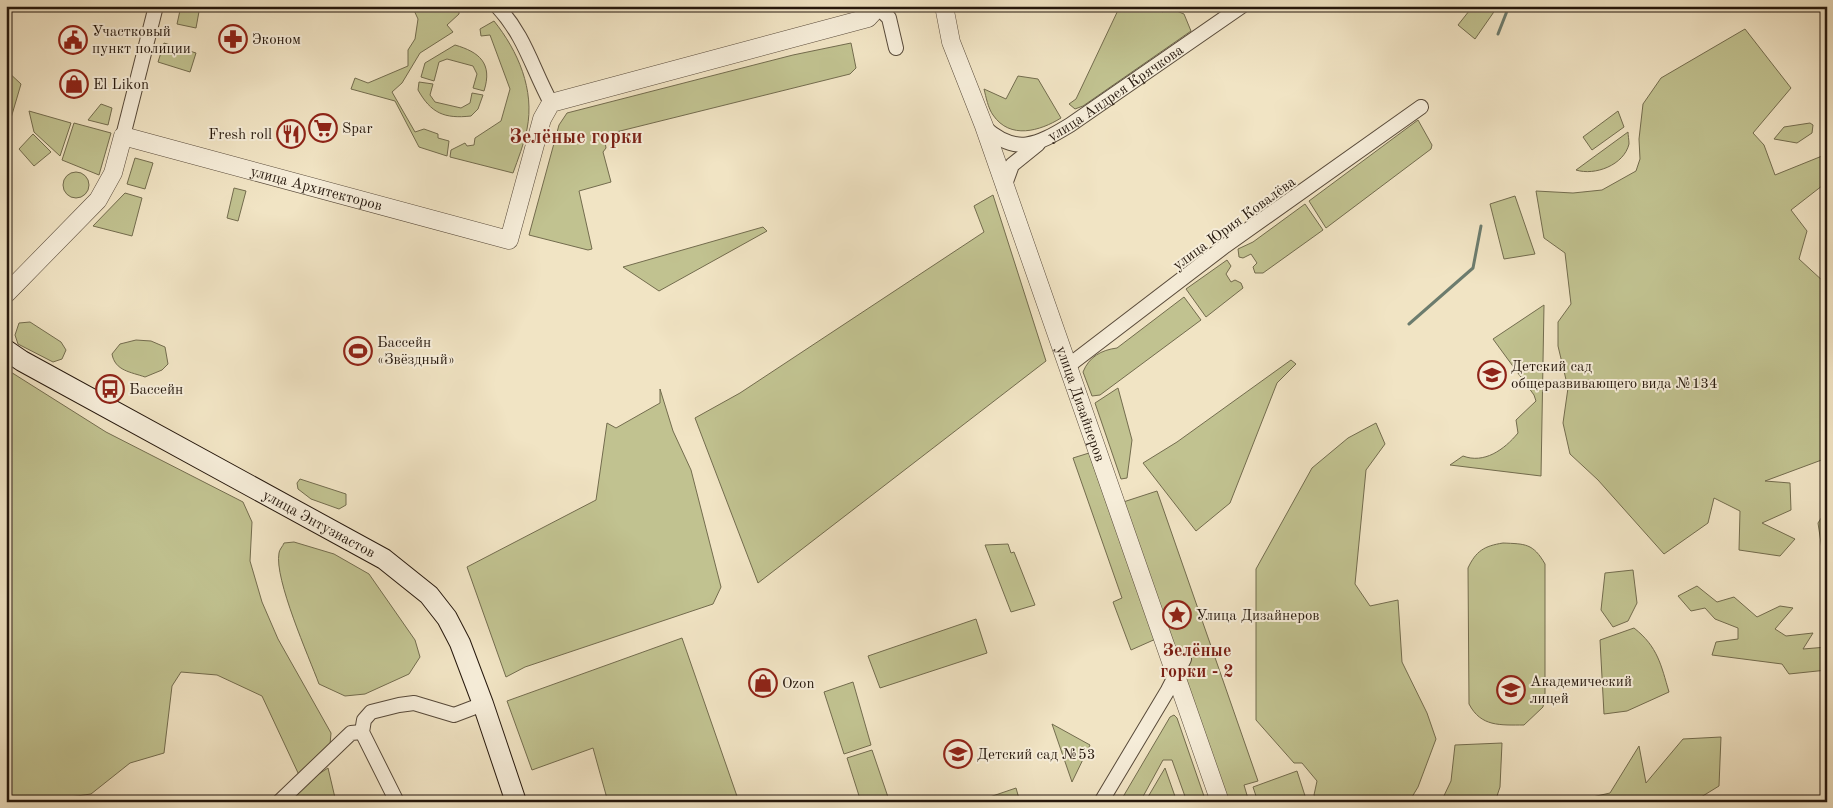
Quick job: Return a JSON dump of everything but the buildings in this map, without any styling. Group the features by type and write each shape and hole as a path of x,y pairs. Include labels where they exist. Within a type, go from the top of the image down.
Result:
{"main road":[{"name":"улица Энтузиастов","path":"6,350 22,361 400,569 429,595 447,618 460,643 516,802"}],"street":[{"path":"6,294 98,200 113,173 156,6"},
{"path":"497,6 519,34 551,103 868,18 878,7 889,18 896,48"},
{"name":"улица Дизайнеров","path":"944,6 951,42 984,126 1068,366 1180,666 1220,802"},
{"name":"улица Андрея Крячкова","path":"984,126 995,137 1007,143 1018,145 1041,142 1070,125 1242,6"},
{"name":"улица Архитекторов","path":"123,136 509,240 542,119 551,103"},
{"name":"улица Юрия Ковалёва","path":"1068,366 1225,246 1421,107"},
{"path":"1004,187 1012,164 1041,142"},
{"path":"1101,802 1180,666"},
{"path":"397,802 362,732 364,720 371,712 414,703 454,715 483,704"},
{"path":"279,802 351,733 362,732"}],"green space":[{"path":"181,6 200,6 196,28 177,24"},
{"path":"412,6 459,6 459,14 447,25 453,32 420,53 402,83 392,92 415,132 424,129 438,134 438,138 449,141 447,156 419,147 395,101 351,89 355,78 368,83 408,66 408,50 415,39 418,19"},
{"path":"1120,6 1152,6 1163,12 1167,7 1184,14 1191,31 1083,106 1075,109 1069,104 1076,99"},
{"path":"1473,6 1498,6 1475,39 1458,25"},
{"path":"494,21 517,58 529,100 527,129 513,173 450,157 451,150 465,143 467,146 474,145 475,138 501,121 510,89 490,35 481,36 480,29"},
{"path":"1745,29 1791,88 1753,133 1764,145 1775,175 1827,154 1827,182 1791,210 1807,231 1799,259 1824,282 1822,244 1827,244 1827,458 1765,481 1790,483 1791,510 1762,523 1795,539 1780,556 1739,550 1740,511 1714,498 1708,523 1664,554 1598,480 1570,454 1563,423 1568,388 1558,346 1558,322 1571,304 1565,253 1544,238 1536,191 1573,193 1602,190 1636,171 1640,159 1639,139 1643,104 1661,78"},
{"path":"164,43 196,53 190,72 158,62"},
{"path":"851,43 856,68 850,74 604,135 606,148 603,152 611,182 579,191 592,249 588,250 529,235 559,125 567,113 793,55"},
{"path":"455,45 471,51 482,60 487,73 484,91 473,88 477,74 473,66 447,59 439,62 434,81 421,77 425,63"},
{"path":"6,70 21,84 6,135"},
{"path":"1018,76 1038,79 1061,118 1044,127 1026,131 1008,128 1000,123 990,109 984,89 1006,99"},
{"path":"419,82 433,84 430,95 435,102 461,108 470,103 472,93 483,95 478,109 471,116 446,115 433,109 423,98 418,90"},
{"path":"101,104 112,108 108,125 88,120"},
{"path":"29,111 71,123 60,156 34,132"},
{"path":"1618,111 1624,127 1592,150 1583,137"},
{"path":"1418,120 1432,145 1431,149 1326,228 1309,201"},
{"path":"74,123 111,133 99,175 62,160"},
{"path":"1810,123 1813,125 1812,133 1797,143 1774,139 1784,127"},
{"path":"1628,132 1629,144 1621,158 1615,163 1600,170 1576,170"},
{"path":"33,134 51,152 34,166 19,149"},
{"path":"135,158 153,163 145,189 127,184"},
{"path":"76,172 85,176 89,185 85,194 76,198 67,194 63,185 67,176"},
{"path":"234,188 246,191 238,221 227,218"},
{"path":"125,193 142,198 132,236 93,226"},
{"path":"993,195 1046,361 758,583 695,418 740,393 984,232 974,206"},
{"path":"1515,196 1535,254 1504,259 1490,204"},
{"path":"1305,204 1323,230 1263,273 1255,273 1253,267 1257,263 1251,254 1243,258 1239,257 1238,249 1253,242"},
{"path":"763,227 767,231 659,291 623,267"},
{"path":"1227,260 1231,266 1226,274 1231,282 1235,280 1241,283 1243,288 1206,317 1186,289"},
{"path":"1184,297 1201,320 1100,395 1092,396 1083,372 1092,358 1106,350 1117,348"},
{"path":"1544,305 1541,476 1450,465 1463,456 1478,458 1493,454 1518,433 1516,420 1536,401 1534,395 1493,339"},
{"path":"30,322 61,342 66,350 62,359 53,362 18,344 15,335 19,323"},
{"path":"136,340 151,341 165,347 168,364 162,370 145,377 129,372 116,364 112,354 120,344"},
{"path":"1291,360 1296,364 1277,383 1230,503 1196,531 1143,463 1177,442"},
{"path":"6,369 106,432 243,502 252,522 250,561 262,602 278,639 331,733 330,745 299,775 262,696 217,675 181,672 172,686 164,753 130,763 91,794 34,802 6,802"},
{"path":"1118,388 1132,440 1127,478 1121,479 1095,403"},
{"path":"660,389 673,431 691,470 721,587 713,604 525,667 506,677 467,567 596,500 607,423 616,428 660,403"},
{"path":"1376,423 1385,444 1366,470 1355,584 1370,606 1398,600 1402,662 1427,713 1436,739 1418,787 1409,802 1317,802 1314,795 1317,781 1302,763 1294,763 1256,720 1256,569 1312,468 1348,438"},
{"path":"1089,453 1108,507 1157,491 1258,781 1244,785 1249,802 1227,802 1167,634 1131,650 1113,602 1122,598 1073,458"},
{"path":"300,479 346,494 346,505 339,509 311,499 298,489 297,483"},
{"path":"1827,509 1827,555 1823,556 1818,523"},
{"path":"294,542 334,554 369,574 415,640 420,657 409,674 365,694 345,696 319,684 287,599 279,565 279,552 284,543"},
{"path":"1503,543 1532,548 1545,564 1545,693 1543,707 1524,725 1499,724 1485,721 1474,712 1469,704 1468,568 1474,557 1481,550"},
{"path":"1008,544 1011,553 1014,552 1035,605 1011,612 985,545"},
{"path":"1633,570 1637,603 1628,621 1613,627 1601,610 1605,573"},
{"path":"1697,586 1717,602 1734,597 1757,617 1780,606 1793,608 1775,629 1786,636 1813,633 1803,649 1827,647 1827,670 1789,674 1782,664 1712,655 1716,642 1738,639 1738,628 1715,619 1705,608 1691,611 1678,596"},
{"path":"976,619 987,653 880,688 868,656"},
{"path":"1634,628 1654,649 1669,692 1627,711 1604,714 1600,640"},
{"path":"682,638 739,802 608,802 593,748 532,770 507,701"},
{"path":"853,682 871,745 844,754 824,692"},
{"path":"1174,715 1177,718 1206,802 1187,802 1172,760 1163,760 1140,802 1120,802 1170,717"},
{"path":"1052,724 1090,745 1072,782"},
{"path":"1721,737 1719,786 1693,802 1570,802 1610,793 1639,746 1646,783 1683,739"},
{"path":"1502,743 1500,787 1495,802 1441,802 1451,781 1455,745"},
{"path":"872,750 889,800 861,802 847,758"},
{"path":"328,768 336,802 287,802 302,785"},
{"path":"1165,768 1177,802 1145,802"},
{"path":"1297,771 1307,802 1258,802 1253,787"},
{"path":"1016,788 1020,802 975,802"}],"waterway":[{"path":"1498,34 1509,6"},
{"path":"1409,324 1473,268 1481,226"}],"place":[{"name":"Эконом","path":"233,39"},
{"name":"Участковый пункт полиции","path":"73,40"},
{"name":"El Likon","path":"74,84"},
{"name":"Spar","path":"323,128"},
{"name":"Fresh roll","path":"291,134"},
{"name":"Бассейн «Звёздный»","path":"358,351"},
{"name":"Детский сад общеразвивающего вида №134","path":"1492,375"},
{"name":"Бассейн","path":"110,389"},
{"name":"Улица Дизайнеров","path":"1177,615"},
{"name":"Ozon","path":"763,683"},
{"name":"Академический лицей","path":"1511,690"},
{"name":"Детский сад №53","path":"958,754"}],"district":[{"name":"Зелёные горки","path":"576,136"},
{"name":"Зелёные горки - 2","path":"1197,660"}]}
